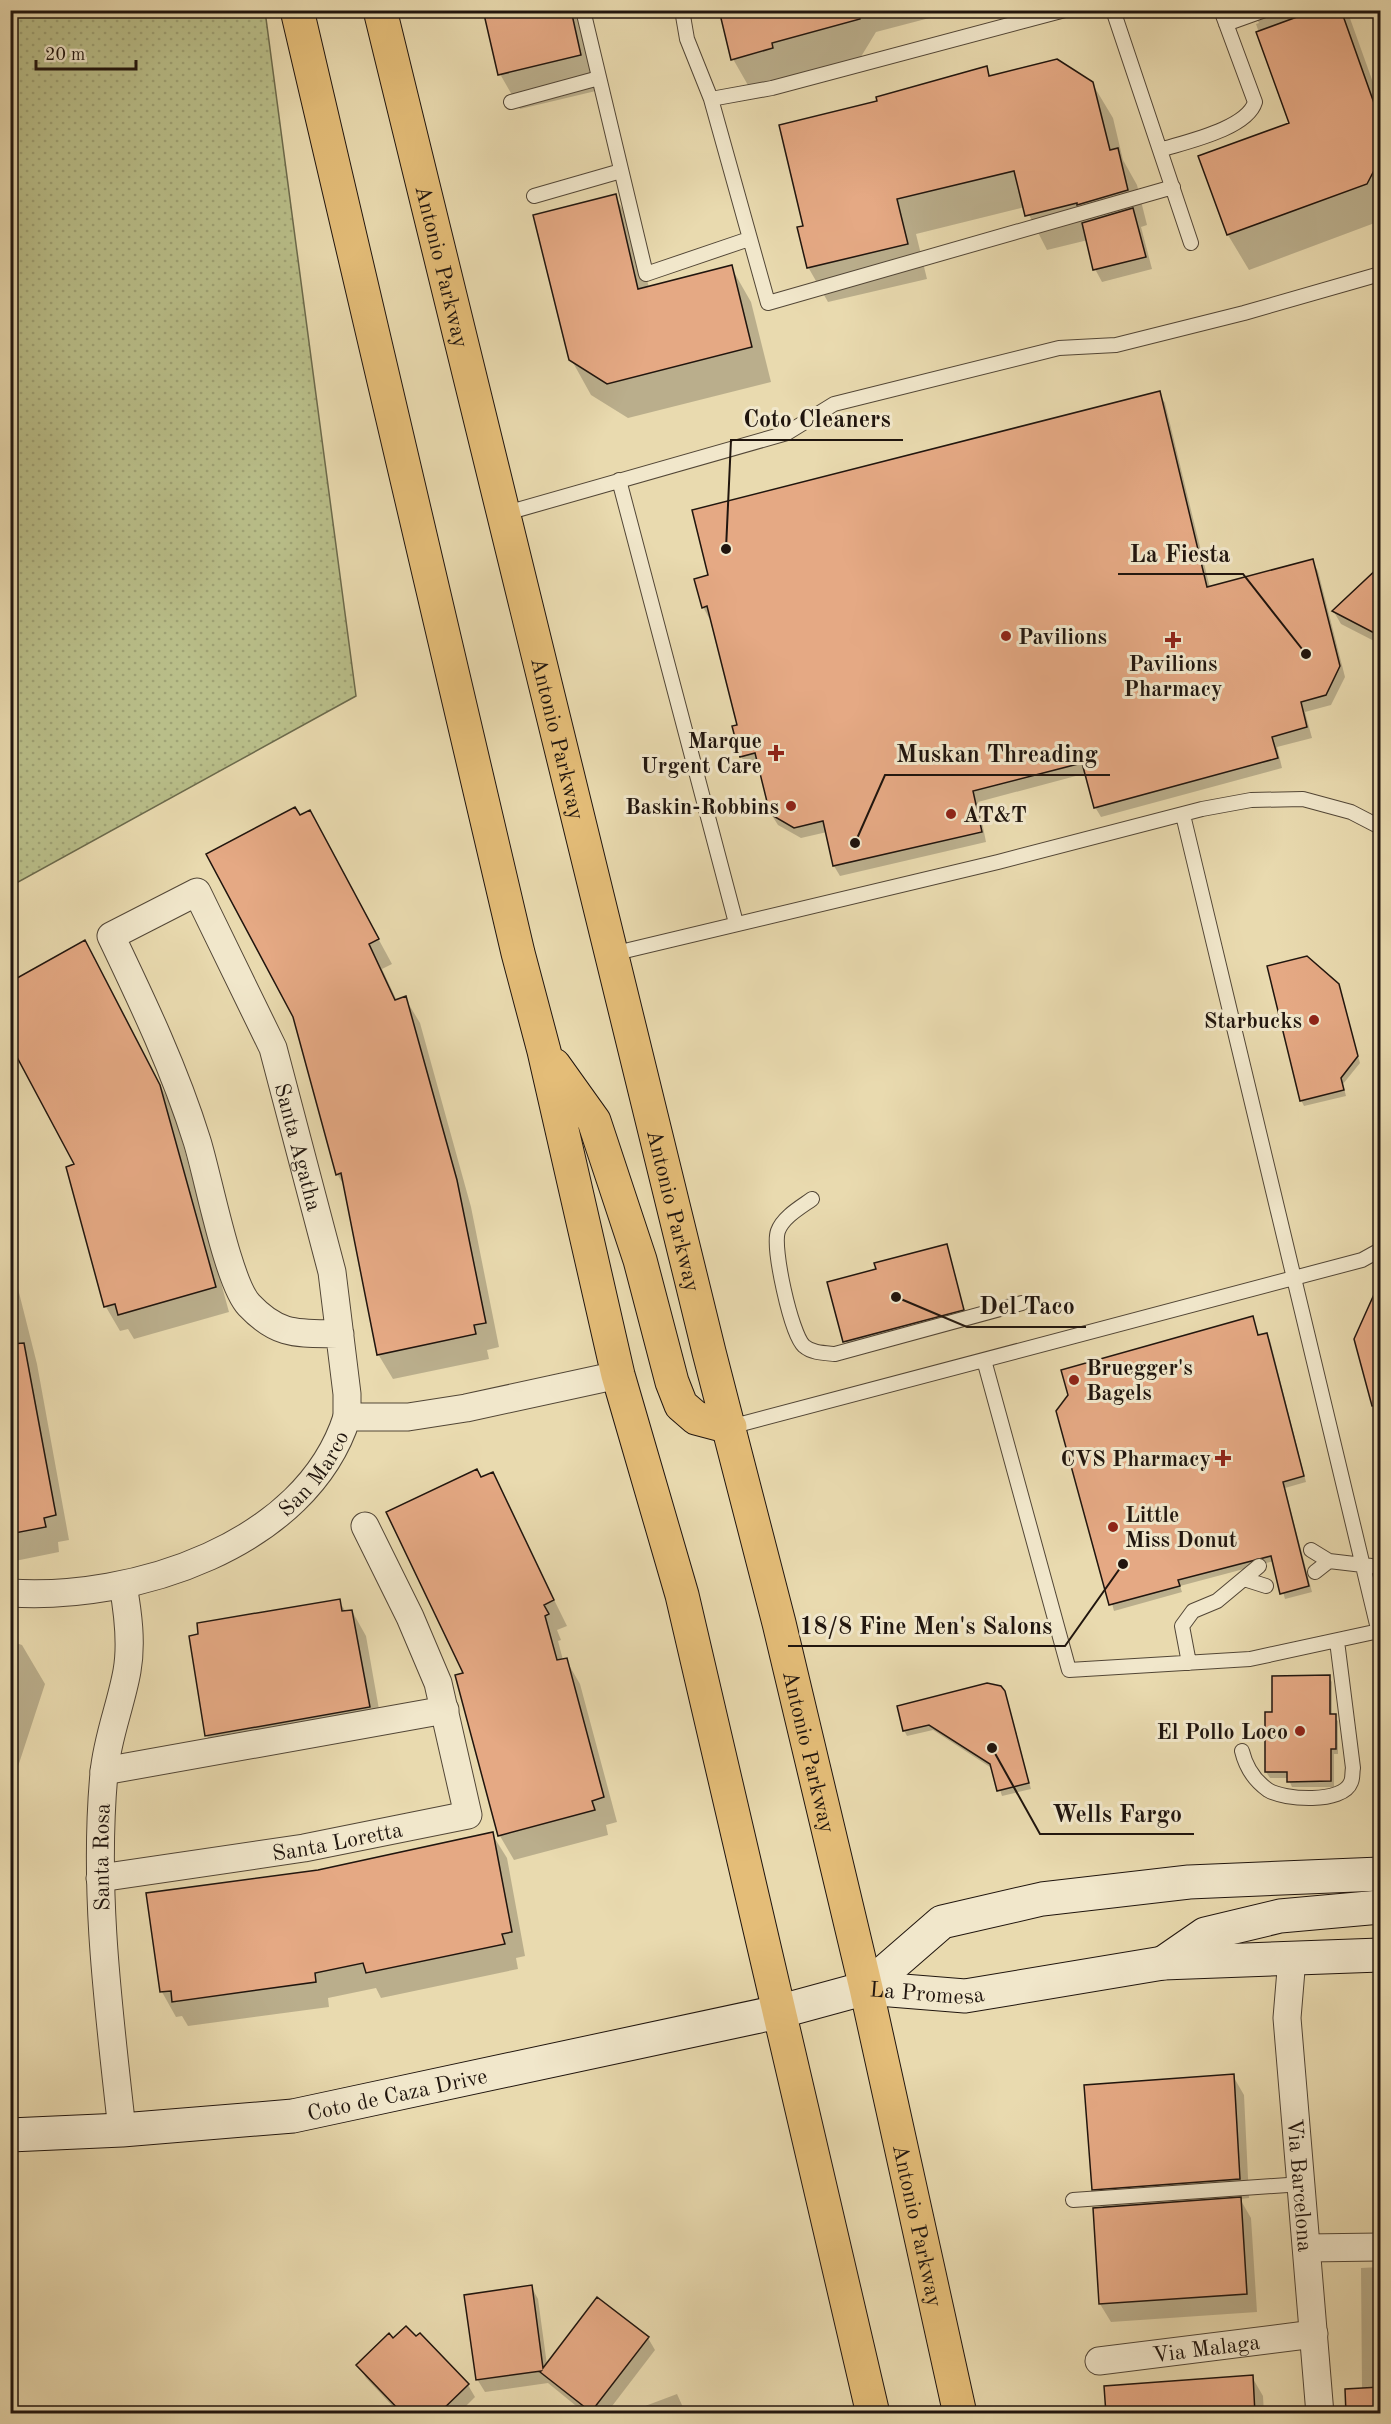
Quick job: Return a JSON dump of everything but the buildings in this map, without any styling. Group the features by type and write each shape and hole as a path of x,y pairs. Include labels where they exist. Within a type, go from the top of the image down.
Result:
{"main road":[{"path":"297,10 518,953 544,1051 618,1375 682,1595 873,2414"},
{"name":"Antonio Parkway","path":"380,10 709,1352 730,1426 866,1988 960,2414"},
{"path":"544,1051 594,1122 640,1260 672,1382 681,1405 696,1418 730,1426"},
{"name":"La Promesa","path":"866,1988 942,1922 1042,1899 1189,1882 1380,1874"},
{"path":"1163,1963 1205,1934 1280,1916 1380,1907"},
{"name":"La Promesa","path":"866,1988 965,1996 1163,1963 1380,1955"},
{"name":"Coto de Caza Drive","path":"10,2135 122,2130 292,2116 778,2012 866,1988"}],"street":[{"name":"Santa Agatha","path":"340,1334 278,1329 247,1303 235,1281 197,1140 159,1040 111,936 197,892 273,1048 332,1272 340,1334 347,1394 346,1417"},
{"name":"San Marco","path":"10,1593 80,1593 123,1585 173,1572 223,1551 284,1510 327,1461 340,1439 346,1417 408,1417 466,1408 618,1375"},
{"name":"Santa Loretta","path":"100,1878 304,1848 468,1815 444,1710 428,1656 364,1526"},
{"name":"Santa Rosa","path":"122,2130 101,1927 100,1878 104,1771 127,1670 129,1616 123,1585"},
{"path":"104,1771 444,1710"},
{"name":"Via Barcelona","path":"1292,1958 1287,2018 1320,2414"},
{"path":"1307,2248 1380,2247"},
{"name":"Via Malaga","path":"1099,2361 1314,2334"}],"lane":[{"path":"583,10 646,274 749,239"},
{"path":"682,10 687,39 711,99 768,303 1173,187"},
{"path":"711,99 772,88 1065,10"},
{"path":"1113,10 1191,243"},
{"path":"1160,150 1233,125 1252,111 1255,102 1221,10"},
{"path":"1226,24 1265,10"},
{"path":"511,102 599,78"},
{"path":"534,196 621,171"},
{"path":"503,514 788,433 834,404 1059,348 1116,345 1244,313 1380,274"},
{"path":"619,480 736,923"},
{"path":"612,954 1251,800 1303,799 1351,812 1380,827"},
{"path":"984,1360 1069,1670 1250,1659 1380,1634 1183,815"},
{"path":"812,1199 793,1212 778,1230 776,1248 795,1334 804,1346 817,1353 835,1354 1022,1304"},
{"path":"730,1426 1296,1278 1362,1260 1380,1250"},
{"path":"1311,1550 1329,1561 1364,1567 1380,1567"},
{"path":"1315,1572 1329,1561"},
{"path":"1189,1663 1182,1626 1193,1611 1217,1601 1259,1566"},
{"path":"1244,1579 1266,1586"},
{"path":"1242,1751 1246,1767 1256,1780 1270,1791 1288,1798 1332,1796 1344,1792 1351,1783 1353,1768 1337,1641"},
{"path":"1073,2200 1302,2184"}],"green space":[{"path":"11,10 265,11 356,696 11,886"}],"place":[{"name":"Coto Cleaners","path":"726,549"},
{"name":"Pavilions","path":"1006,636"},
{"name":"Pavilions Pharmacy","path":"1173,640"},
{"name":"La Fiesta","path":"1306,654"},
{"name":"Marque Urgent Care","path":"776,753"},
{"name":"Baskin-Robbins","path":"791,806"},
{"name":"AT&T","path":"951,814"},
{"name":"Muskan Threading","path":"855,843"},
{"name":"Starbucks","path":"1314,1020"},
{"name":"Del Taco","path":"896,1297"},
{"name":"Bruegger's Bagels","path":"1074,1380"},
{"name":"CVS Pharmacy","path":"1223,1458"},
{"name":"Little Miss Donut","path":"1113,1527"},
{"name":"18/8 Fine Men's Salons","path":"1123,1564"},
{"name":"El Pollo Loco","path":"1300,1731"},
{"name":"Wells Fargo","path":"992,1748"}]}
